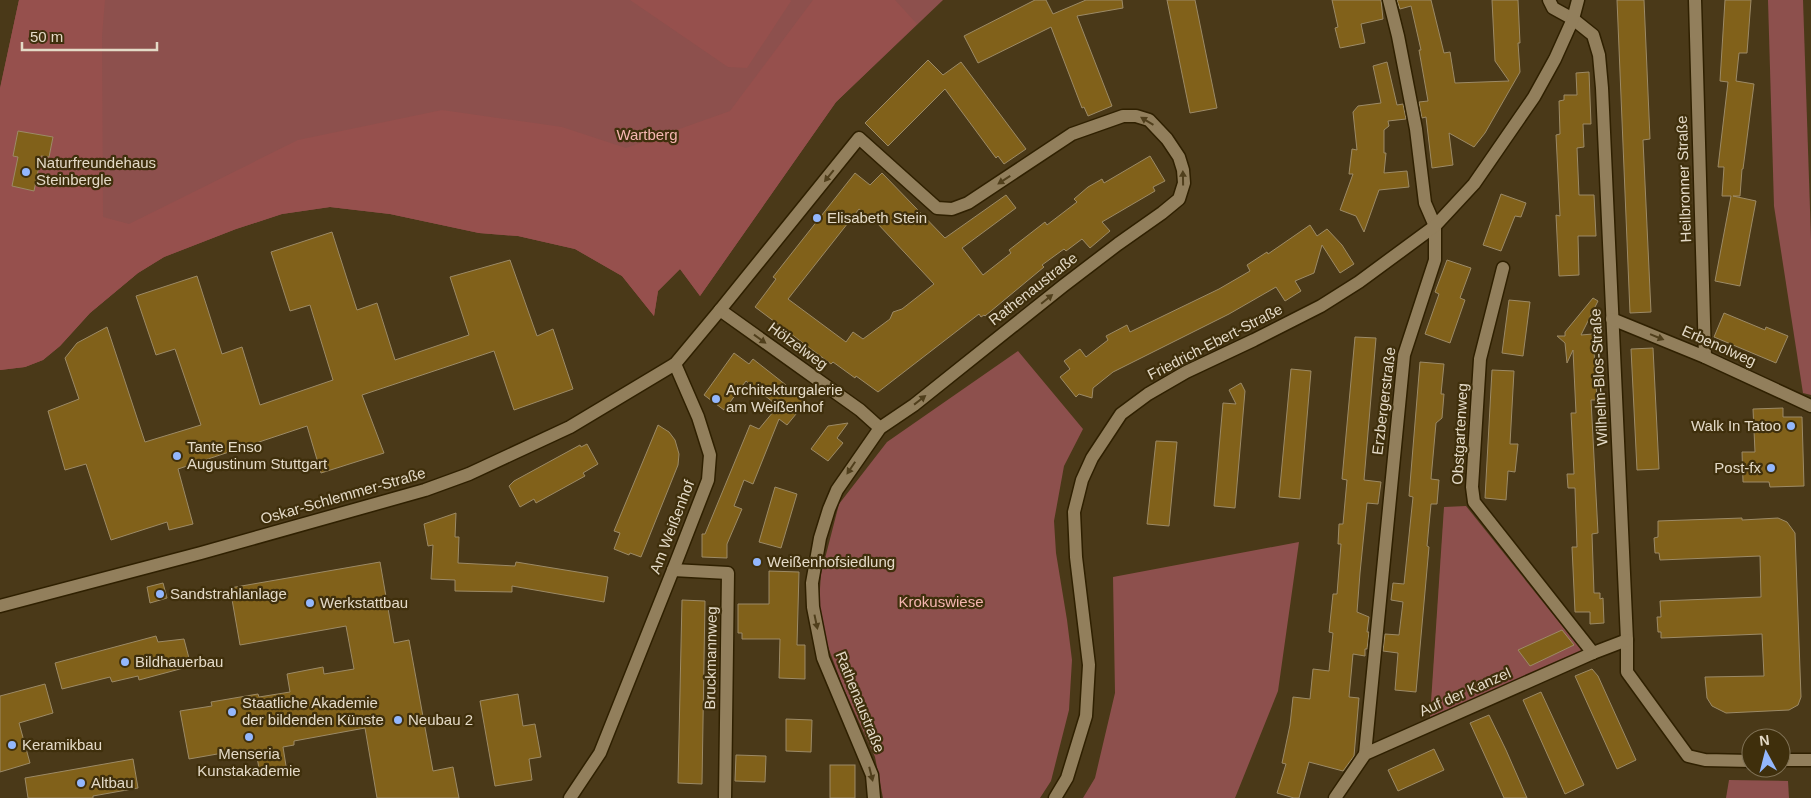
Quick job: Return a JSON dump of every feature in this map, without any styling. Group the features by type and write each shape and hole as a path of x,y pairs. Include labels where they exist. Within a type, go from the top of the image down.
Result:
{"street":[{"name":"Erzbergerstraße","path":"1366,754 1404,355 1436,260 1435,226 1425,203 1416,129 1389,0"},
{"name":"Wilhelm-Blos-Straße","path":"1549,0 1553,8 1573,19 1593,35 1599,56 1602,88 1627,672 1688,756 1705,760 1741,761"},
{"name":"Friedrich-Ebert-Straße","path":"1055,798 1067,778 1086,716 1089,665 1076,557 1074,512 1082,480 1092,458 1122,414 1148,394 1186,372 1321,306 1359,282 1435,226 1474,184 1525,111 1554,59 1573,19 1578,0"},
{"name":"Heilbronner Straße","path":"1695,0 1705,357"},
{"name":"Rathenaustraße","path":"720,310 859,138 937,208 952,209 968,203 1072,134 1123,116 1136,116 1148,120 1167,139 1179,157 1184,170 1184,183 1179,199 1063,286 914,405 880,428 837,490 820,538 812,583 812,607 823,658 872,775 874,798"},
{"name":"Obstgartenweg","path":"1503,268 1480,358 1472,487 1474,502 1593,653"},
{"path":"675,364 720,310"},
{"name":"Hölzelweg","path":"720,310 860,410 880,428"},
{"name":"Erbenolweg","path":"1612,319 1705,357 1811,406"},
{"name":"Am Weißenhof","path":"574,797 600,753 708,480 710,455 698,417 675,364"},
{"name":"Oskar-Schlemmer-Straße","path":"0,606 201,553 434,487 469,474 570,428 675,364"},
{"name":"Bruckmannweg","path":"674,570 728,573 725,798"},
{"name":"Auf der Kanzel","path":"1366,754 1593,653 1627,640"},
{"path":"1335,798 1366,754"},
{"path":"1791,760 1811,760"}],"green space":[{"name":"Wartberg","path":"19,0 943,0 836,102 700,296 680,269 658,291 654,316 622,276 575,249 518,236 479,233 390,214 330,207 282,214 236,229 164,257 138,273 90,313 60,346 43,360 25,367 0,370 0,89"},
{"path":"1768,0 1803,0 1811,239 1811,395 1803,393 1774,206"},
{"name":"Krokuswiese","path":"1018,351 1083,429 1064,466 1054,521 1056,553 1072,660 1069,710 1051,781 1040,798 883,798 875,757 843,687 824,636 819,603 821,574 839,504 887,442"},
{"path":"1466,506 1583,652 1430,717 1444,507"},
{"path":"1299,542 1278,691 1235,798 1083,798 1095,778 1115,693 1113,577"},
{"path":"1729,780 1788,781 1789,798 1726,798"}],"shaded area":[{"path":"19,0 105,0 102,36 103,217 129,224 298,140 442,110 562,127 626,148 730,111 813,0 895,0 917,24 836,102 700,296 680,269 658,291 654,316 622,276 575,249 518,236 479,233 390,214 330,207 282,214 236,229 164,257 138,273 90,313 60,346 43,360 25,367 0,370 0,88"},
{"path":"630,0 791,1 747,68 728,67"}],"building":[{"path":"1035,0 1046,0 1053,14 1086,0 1122,0 1123,8 1077,16 1112,106 1088,116 1084,107 1082,108 1051,27 978,63 964,36"},
{"path":"1167,0 1195,0 1217,108 1190,113"},
{"path":"1332,0 1381,0 1383,19 1361,24 1365,43 1340,48 1335,28 1338,27"},
{"path":"1397,0 1431,0 1444,53 1450,52 1455,83 1509,81 1495,61 1492,0 1518,0 1520,72 1485,133 1474,147 1449,133 1453,165 1432,168 1426,117 1422,118 1419,102 1428,101 1419,50 1421,50 1411,6 1400,9"},
{"path":"1617,0 1644,0 1650,139 1643,140 1651,312 1630,313"},
{"path":"1725,0 1751,0 1747,53 1739,53 1736,81 1754,84 1740,196 1733,196 1756,201 1740,286 1715,281 1731,196 1722,196 1724,167 1718,167 1728,82 1720,81"},
{"path":"928,60 943,75 961,62 1026,149 1004,164 998,156 996,158 945,89 888,146 865,123"},
{"path":"1387,62 1397,105 1403,104 1406,119 1388,121 1389,126 1384,130 1384,153 1386,153 1384,173 1407,171 1409,187 1379,190 1364,232 1356,216 1340,210 1353,174 1349,174 1352,149 1357,150 1353,112 1358,106 1381,103 1373,66"},
{"path":"1589,72 1591,124 1583,124 1584,147 1577,148 1579,195 1594,195 1596,236 1578,236 1579,275 1559,276 1556,215 1560,215 1556,135 1560,134 1559,101 1564,100 1564,95 1577,95 1576,73"},
{"name":"Naturfreundehaus Steinbergle","path":"18,131 53,137 49,157 41,156 34,191 12,186 18,157 13,156"},
{"path":"1150,156 1165,181 1153,187 1155,191 1102,222 1110,231 1090,248 1082,239 1066,251 1064,249 1042,265 1044,267 985,316 981,317 979,314 878,392 833,362 831,364 755,307 776,279 773,277 855,173 870,185 882,173 945,238 1006,195 1016,208 962,248 983,275 1011,253 1009,250 1045,222 1047,225 1077,202 1074,199 1088,187 1102,179 1104,183","holes":["859,209 877,223 934,284 902,309 893,312 890,319 863,339 853,332 846,342 788,299"]},
{"path":"1501,194 1526,203 1521,217 1515,216 1501,251 1483,245"},
{"path":"1310,225 1317,236 1327,229 1342,245 1354,264 1340,273 1322,245 1314,273 1295,281 1301,291 1285,301 1276,287 1229,314 1113,372 1093,388 1092,398 1079,394 1076,397 1060,377 1070,369 1064,361 1080,349 1086,357 1108,340 1106,336 1127,325 1130,332 1219,289 1250,271 1247,265 1267,252 1268,254"},
{"path":"332,232 357,310 377,303 395,360 469,335 450,277 510,260 537,336 553,329 573,389 514,410 494,351 362,395 384,453 321,473 307,426 178,469 193,524 169,530 167,522 111,540 86,464 65,470 48,411 79,399 65,358 77,343 107,327 145,442 201,425 175,349 156,355 136,296 197,276 222,354 242,347 260,405 333,380 310,305 290,311 271,252"},
{"path":"1447,260 1471,268 1460,298 1465,300 1450,343 1425,334 1439,294 1435,292"},
{"path":"1593,298 1598,301 1581,335 1593,334 1597,400 1591,400 1598,533 1592,534 1594,593 1600,593 1600,599 1603,598 1604,623 1590,624 1590,612 1575,612 1572,547 1577,547 1575,488 1568,488 1567,474 1574,474 1571,413 1576,413 1573,350 1567,363 1565,343 1557,336 1565,336 1565,332"},
{"path":"1509,300 1530,302 1523,356 1502,353"},
{"path":"1724,313 1765,330 1766,327 1788,336 1776,363 1714,337"},
{"path":"1355,337 1376,338 1364,480 1381,482 1378,504 1367,503 1360,573 1357,612 1369,617 1367,632 1369,632 1365,656 1353,654 1349,697 1359,698 1354,756 1343,771 1309,762 1299,798 1294,798 1277,793 1286,764 1282,763 1290,725 1293,697 1310,699 1313,669 1329,671 1333,633 1329,632 1333,594 1337,594 1341,544 1338,544 1339,524 1343,524 1347,480 1342,479"},
{"path":"1653,348 1659,469 1637,470 1631,349"},
{"path":"734,353 749,364 753,359 805,400 787,425 779,419 753,484 744,480 734,506 742,509 727,544 727,558 702,557 702,534 705,534 750,425 759,429 778,406 746,381 724,410 704,395"},
{"path":"1420,362 1444,364 1441,394 1444,394 1442,418 1436,423 1431,479 1439,480 1437,504 1431,504 1416,692 1395,690 1398,653 1383,651 1385,634 1399,635 1403,602 1391,600 1393,583 1404,584 1413,497 1409,496"},
{"path":"1291,369 1311,371 1300,499 1279,497"},
{"path":"1492,370 1514,371 1510,444 1518,444 1515,472 1508,471 1506,500 1485,498"},
{"path":"1241,383 1245,391 1235,508 1214,506 1223,403 1236,404 1229,390"},
{"path":"1783,408 1783,417 1802,417 1804,486 1770,487 1769,482 1743,482 1742,452 1755,452 1753,409"},
{"path":"848,423 837,438 843,443 828,461 811,449 828,426"},
{"path":"658,425 669,432 675,440 679,454 678,465 641,557 630,553 629,555 614,549 620,533 614,531"},
{"path":"1156,441 1177,442 1169,526 1147,524"},
{"path":"587,444 598,464 583,473 585,476 536,503 534,499 520,507 509,486 514,481 580,445 581,447"},
{"path":"775,487 797,494 781,548 759,542"},
{"path":"456,513 455,537 459,537 458,563 515,566 516,562 608,577 604,602 512,586 512,592 455,591 455,580 431,579 433,545 428,546 424,524"},
{"path":"1742,518 1742,520 1778,518 1787,522 1795,533 1801,697 1798,705 1789,710 1726,713 1712,706 1707,698 1705,677 1764,676 1762,634 1661,638 1661,632 1658,632 1657,617 1661,617 1660,601 1761,597 1760,556 1660,560 1659,553 1655,553 1654,538 1658,537 1658,521"},
{"path":"380,562 394,643 409,640 433,771 453,767 459,798 377,798 365,728 294,741 294,745 283,747 287,772 264,776 263,768 259,769 256,750 189,759 180,711 212,706 211,702 258,694 259,697 290,692 287,674 323,667 324,674 354,669 346,626 240,645 230,588"},
{"path":"769,571 799,572 797,645 805,645 805,679 779,678 780,639 742,639 742,633 738,633 738,604 769,604"},
{"name":"Sandstrahlanlage","path":"163,583 167,598 150,603 147,587"},
{"path":"682,600 705,601 702,784 678,783"},
{"path":"1562,630 1574,645 1530,666 1518,650"},
{"name":"Bildhauerbau","path":"156,636 158,642 184,639 191,666 139,680 138,676 112,682 110,677 62,689 55,663"},
{"path":"1592,669 1598,676 1636,760 1617,769 1575,676"},
{"name":"Keramikbau","path":"45,684 53,713 19,723 30,763 0,772 0,696"},
{"path":"1541,692 1584,785 1565,794 1523,700"},
{"path":"518,694 523,726 535,724 541,757 529,759 532,780 495,786 480,701"},
{"path":"1489,715 1527,798 1504,798 1470,723"},
{"path":"786,719 812,720 811,752 786,751"},
{"path":"1434,749 1444,770 1398,791 1388,770"},
{"path":"736,755 766,756 765,782 735,781"},
{"name":"Altbau","path":"133,759 138,788 93,796 93,798 28,798 25,778"},
{"path":"830,765 855,765 855,798 830,798"}],"place":[{"name":"Naturfreundehaus Steinbergle","path":"26,172"},
{"name":"Elisabeth Stein","path":"817,218"},
{"name":"Architekturgalerie am Weißenhof","path":"716,399"},
{"name":"Walk In Tatoo","path":"1791,426"},
{"name":"Tante Enso Augustinum Stuttgart","path":"177,456"},
{"name":"Post-fx","path":"1771,468"},
{"name":"Weißenhofsiedlung","path":"757,562"},
{"name":"Sandstrahlanlage","path":"160,594"},
{"name":"Werkstattbau","path":"310,603"},
{"name":"Bildhauerbau","path":"125,662"},
{"name":"Staatliche Akademie der bildenden Künste","path":"232,712"},
{"name":"Neubau 2","path":"398,720"},
{"name":"Menseria Kunstakademie","path":"249,737"},
{"name":"Keramikbau","path":"12,745"},
{"name":"Altbau","path":"81,783"}]}
